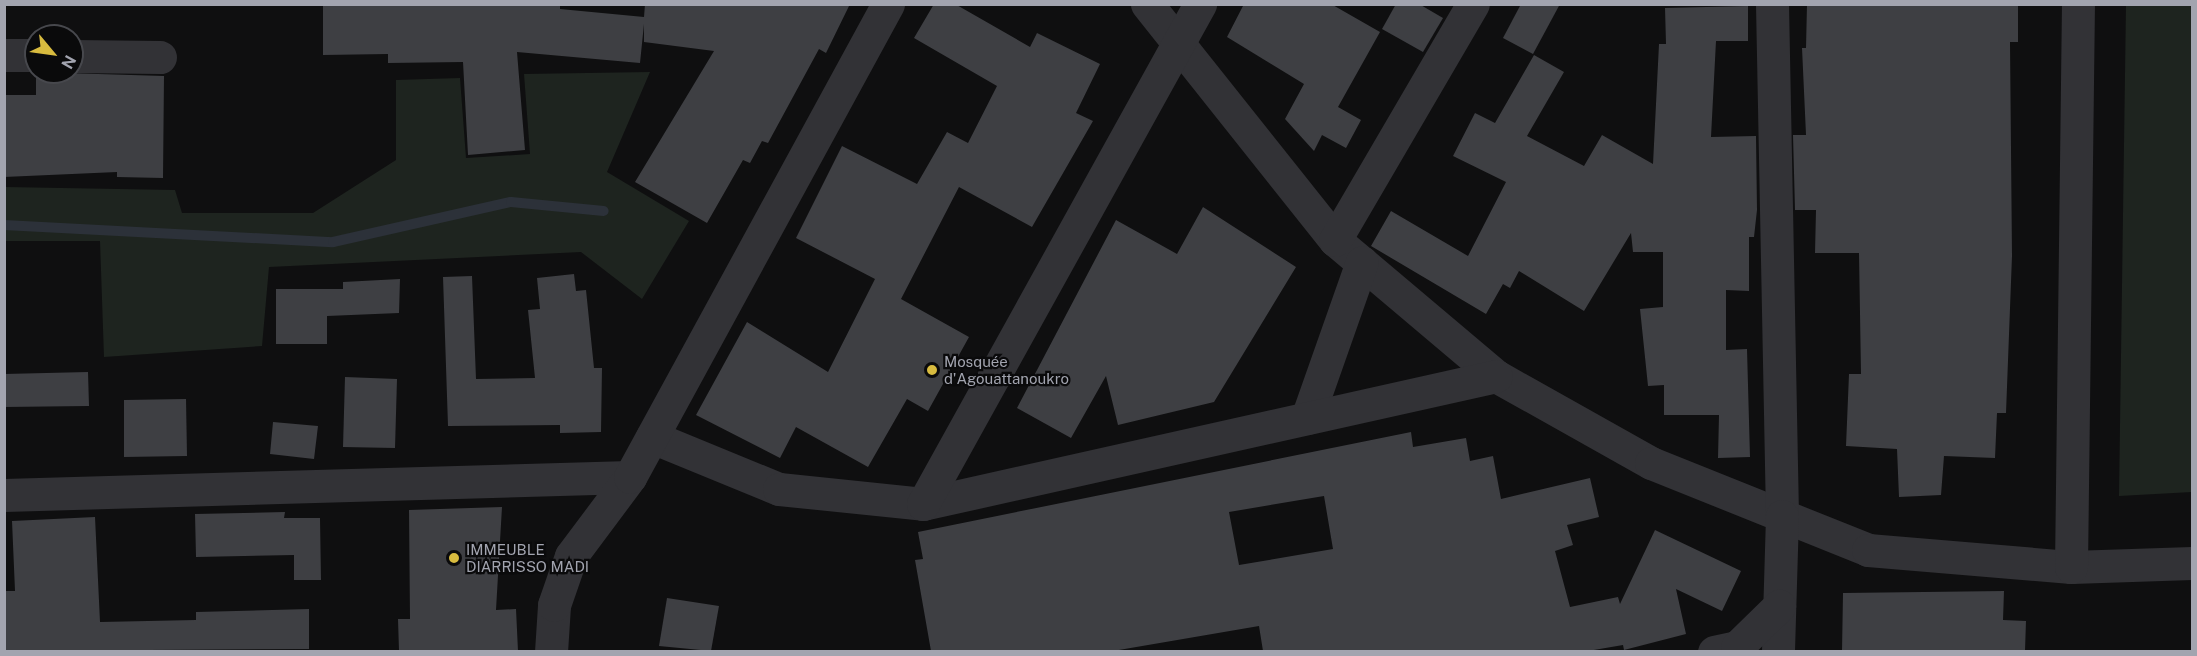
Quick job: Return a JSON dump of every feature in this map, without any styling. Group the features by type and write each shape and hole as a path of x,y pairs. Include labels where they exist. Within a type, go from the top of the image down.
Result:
{"street":[{"path":"550,651 554,605 571,556 630,477 888,4"},
{"path":"1148,4 1335,240 1496,376 1651,463 1868,550 2071,567 2193,563"},
{"path":"923,504 1200,4"},
{"path":"1335,240 1473,4"},
{"path":"1772,4 1782,516 1778,651"},
{"path":"2071,567 2078,4"},
{"path":"4,55 24,55"},
{"path":"84,56 160,57"},
{"path":"1307,418 1362,262"},
{"path":"652,436 779,489 923,504 1496,376"},
{"path":"4,495 630,477"},
{"path":"1714,651 1737,647 1779,606"}],"shaded area":[{"path":"2126,5 2192,5 2192,492 2119,496"},
{"path":"650,72 607,172 689,221 642,299 581,252 269,267 262,346 104,357 100,241 5,241 5,187 175,190 182,213 313,213 396,160 396,80 460,78 466,158 530,154 524,74"}],"building":[{"path":"323,4 560,4 560,9 644,17 645,4 850,4 826,53 819,49 768,143 762,141 750,163 743,160 707,223 635,182 714,51 644,42 644,24 640,63 517,52 525,150 468,155 463,62 388,63 388,54 323,55"},
{"path":"934,4 955,4 1030,47 1037,33 1100,64 1076,113 1093,121 1032,227 959,187 901,299 969,337 928,411 907,399 868,467 796,427 780,458 696,415 747,322 828,372 875,279 796,238 842,146 917,184 947,132 968,143 997,86 914,38"},
{"path":"1244,4 1331,4 1380,32 1338,107 1361,120 1346,148 1322,135 1314,151 1285,119 1304,84 1227,37"},
{"path":"1396,4 1419,4 1443,18 1423,52 1382,29"},
{"path":"1521,4 1560,4 1533,54 1503,38"},
{"path":"1807,4 2018,4 2018,42 2010,42 2012,256 2006,413 1997,413 1995,458 1944,456 1941,495 1899,497 1897,449 1846,446 1849,374 1861,374 1859,253 1815,253 1816,210 1795,210 1793,135 1806,135 1802,48 1806,48"},
{"path":"1748,6 1748,41 1716,41 1711,137 1756,136 1757,210 1754,237 1749,237 1749,291 1726,290 1726,350 1747,349 1750,457 1718,458 1719,415 1664,415 1664,385 1648,386 1640,309 1663,307 1663,252 1633,252 1631,233 1584,311 1519,271 1510,288 1503,284 1486,314 1371,246 1391,211 1468,256 1506,182 1453,156 1475,113 1495,123 1534,55 1564,72 1527,136 1584,166 1602,135 1653,164 1659,44 1666,44 1665,8"},
{"path":"84,74 164,76 163,178 117,177 117,172 4,177 4,95 36,95 36,84 84,84"},
{"path":"1203,207 1296,267 1214,402 1118,425 1106,376 1071,438 1017,408 1116,220 1177,254"},
{"path":"574,274 576,291 586,290 594,368 602,368 601,432 560,433 560,425 448,426 443,277 472,276 476,379 535,378 528,310 540,309 537,278"},
{"path":"400,279 399,313 327,316 327,344 276,344 276,289 343,289 343,282"},
{"path":"88,372 89,406 4,407 4,374"},
{"path":"345,377 397,379 395,448 343,447"},
{"path":"186,399 187,456 124,457 124,400"},
{"path":"273,422 318,426 314,459 270,454"},
{"path":"1411,432 1413,447 1466,438 1470,461 1493,456 1501,499 1590,478 1599,517 1567,525 1573,545 1555,551 1570,607 1618,597 1620,604 1655,530 1741,571 1722,611 1676,589 1686,634 1624,650 1623,645 1588,651 1263,651 1259,626 1113,651 931,651 915,560 923,559 918,532","holes":["1324,496 1333,549 1239,565 1229,512"]},
{"name":"IMMEUBLE DIARRISSO MADI","path":"502,507 496,610 516,609 518,651 399,651 398,619 410,619 409,510"},
{"path":"285,512 284,518 320,518 321,580 294,580 294,555 196,557 195,514"},
{"path":"95,517 100,622 196,620 196,612 309,609 309,649 4,651 4,591 15,591 12,521"},
{"path":"2004,591 2003,620 2026,621 2025,651 1842,651 1843,593"},
{"path":"667,598 719,606 711,651 659,646"}],"waterway":[{"path":"4,225 333,242 511,202 604,211"}],"place":[{"name":"Mosquée d'Agouattanoukro","path":"932,370"},
{"name":"IMMEUBLE DIARRISSO MADI","path":"454,558"}]}
